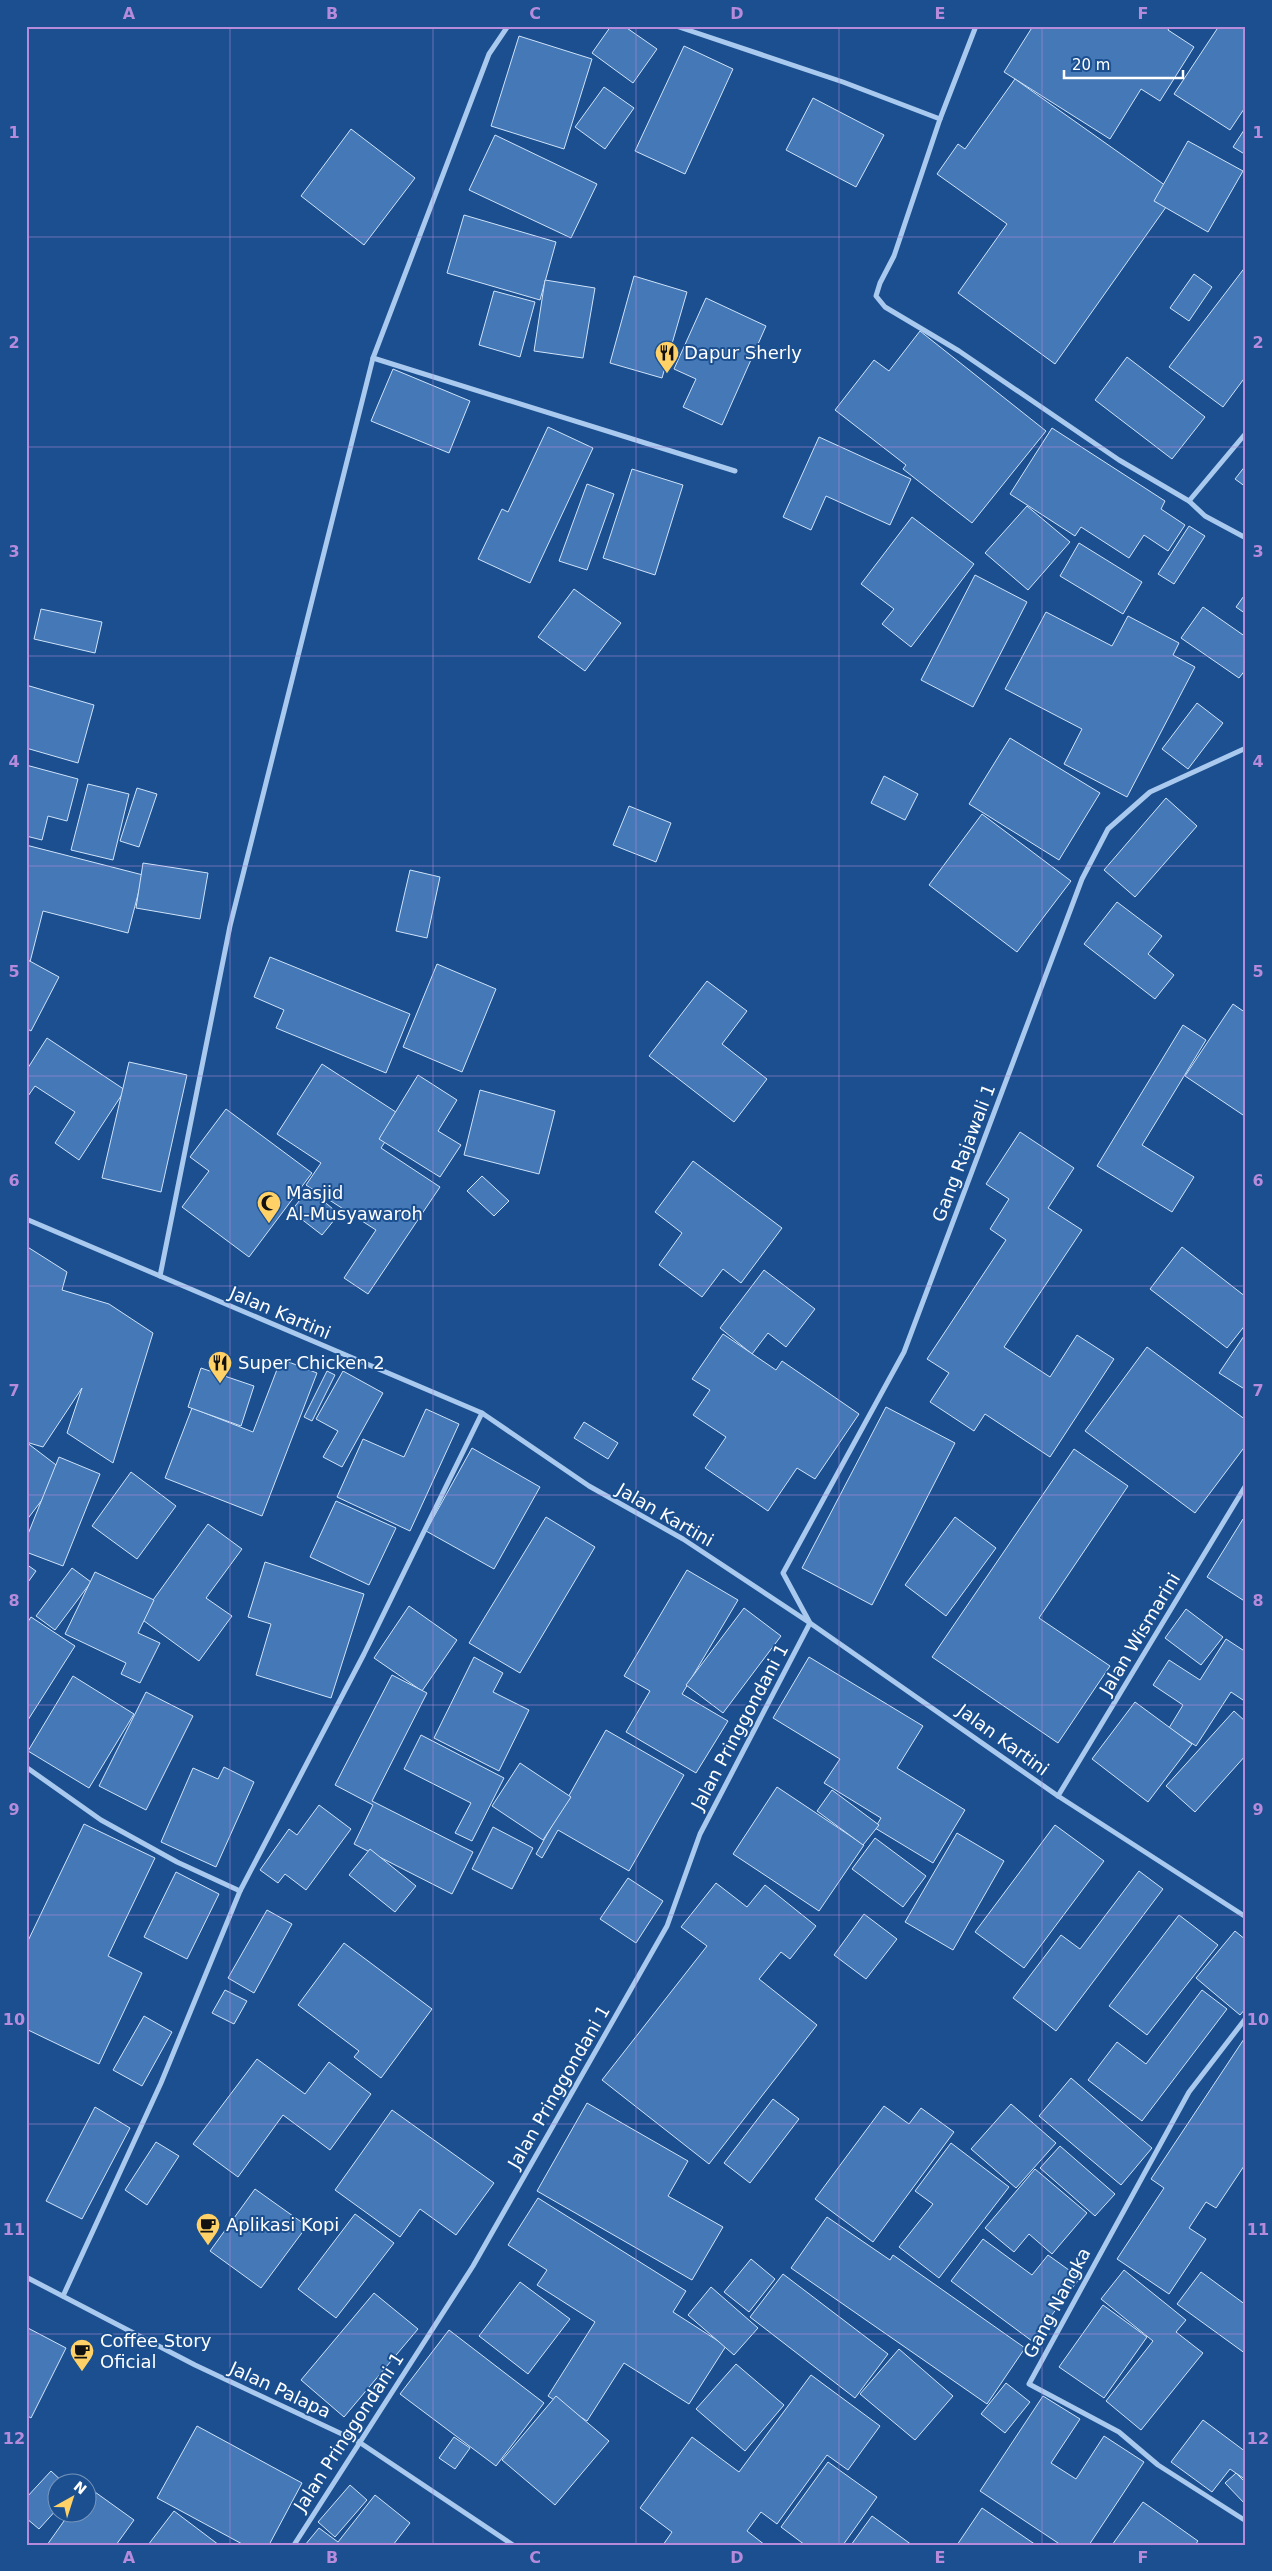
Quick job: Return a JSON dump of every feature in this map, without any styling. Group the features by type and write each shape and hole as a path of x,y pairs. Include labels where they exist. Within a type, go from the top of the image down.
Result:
{"street":[{"path":"160,1276 230,926 373,358 490,54 508,26"},
{"path":"676,26 843,82 940,119"},
{"path":"976,26 940,119 894,256 880,283 876,296 885,307 959,351 1119,460 1189,501 1205,516 1246,538"},
{"path":"373,358 736,471"},
{"path":"1189,501 1246,433"},
{"name":"Gang Rajawali 1","path":"810,1622 784,1573 904,1352 1082,879 1108,829 1150,792 1246,748"},
{"name":"Jalan Kartini","path":"26,1219 482,1413 589,1486 683,1539 810,1622 1058,1796 1246,1917"},
{"path":"63,2296 162,2083 240,1891 364,1654 482,1413"},
{"name":"Jalan Wismarini","path":"1058,1796 1246,1485"},
{"name":"Jalan Pringgondani 1","path":"294,2545 474,2266 666,1926 700,1834 810,1622"},
{"path":"26,1767 101,1820 177,1862 240,1891"},
{"name":"Gang Nangka","path":"1246,2018 1188,2092 1029,2384 1119,2432 1158,2465 1246,2521"},
{"name":"Jalan Palapa","path":"26,2277 195,2365 359,2442 513,2545"}],"building":[{"path":"611,26 624,26 657,49 633,83 592,53"},
{"path":"1033,26 1170,26 1168,30 1194,47 1160,101 1141,89 1110,139 1004,72"},
{"path":"1219,26 1246,28 1246,106 1230,130 1174,94"},
{"path":"519,36 592,59 564,149 491,126"},
{"path":"684,46 733,69 685,174 635,151"},
{"path":"1015,79 1176,193 1055,364 958,293 1007,224 937,174 958,144 965,149"},
{"path":"604,87 634,108 605,149 575,127"},
{"path":"813,98 884,135 856,187 786,150"},
{"path":"1246,127 1246,155 1233,147"},
{"path":"351,129 415,178 364,245 301,196"},
{"path":"495,135 597,184 571,238 469,190"},
{"path":"1188,141 1243,171 1208,232 1154,201"},
{"path":"464,215 556,242 540,300 447,273"},
{"path":"1246,266 1246,376 1223,407 1169,367"},
{"path":"1194,274 1212,287 1189,321 1170,308"},
{"path":"634,276 687,292 662,378 610,363"},
{"path":"545,280 595,288 583,358 534,351"},
{"path":"494,291 535,302 520,357 479,345"},
{"path":"706,298 766,326 722,425 683,407 696,379 674,369"},
{"path":"920,331 1046,431 972,523 903,469 906,465 835,410 874,360 889,371"},
{"path":"1127,357 1205,417 1172,459 1095,400"},
{"path":"393,369 470,401 449,453 371,421"},
{"path":"548,427 593,448 530,583 478,559 502,509 508,512"},
{"path":"1052,428 1165,501 1161,509 1185,525 1168,551 1144,535 1129,558 1081,527 1075,536 1010,494"},
{"path":"819,437 911,479 890,525 826,496 811,530 783,517"},
{"path":"1246,465 1246,487 1235,479"},
{"path":"632,469 683,485 655,575 603,558"},
{"path":"587,484 614,494 587,570 559,561"},
{"path":"1027,506 1070,542 1028,590 985,553"},
{"path":"912,517 974,564 911,647 882,624 894,609 861,584"},
{"path":"1189,526 1205,536 1174,584 1158,574"},
{"path":"1079,543 1142,582 1123,614 1060,576"},
{"path":"975,575 1027,602 973,707 921,680"},
{"path":"574,589 621,623 585,671 538,637"},
{"path":"1246,593 1246,614 1236,607"},
{"path":"1203,607 1246,637 1246,669 1239,678 1181,638"},
{"path":"41,609 102,622 95,653 34,639"},
{"path":"1046,612 1112,646 1128,616 1179,643 1173,655 1195,667 1127,797 1064,764 1082,729 1005,689"},
{"path":"26,685 94,705 78,763 26,748"},
{"path":"1197,703 1223,723 1188,769 1162,749"},
{"path":"1010,738 1100,793 1059,860 969,804"},
{"path":"26,765 78,779 67,821 48,816 42,840 26,836"},
{"path":"884,776 918,794 905,820 871,803"},
{"path":"88,784 129,794 113,860 71,850"},
{"path":"137,788 157,794 139,847 120,841"},
{"path":"1166,798 1197,826 1135,897 1104,870"},
{"path":"629,806 671,823 656,862 613,845"},
{"path":"982,814 1071,881 1017,952 929,885"},
{"path":"26,845 143,875 128,933 43,911 30,962 26,961"},
{"path":"143,863 208,873 200,919 136,908"},
{"path":"410,870 440,877 427,938 396,931"},
{"path":"1117,902 1162,936 1148,954 1174,975 1155,999 1084,944"},
{"path":"270,957 410,1014 386,1073 276,1028 284,1010 254,997"},
{"path":"26,959 59,977 31,1031 26,1028"},
{"path":"437,964 496,989 462,1072 403,1047"},
{"path":"707,981 747,1011 722,1044 767,1079 734,1122 649,1056"},
{"path":"1233,1004 1246,1013 1246,1117 1185,1076"},
{"path":"1183,1025 1206,1040 1142,1145 1194,1177 1172,1212 1097,1166"},
{"path":"47,1038 125,1090 79,1160 55,1143 75,1112 35,1086 26,1099 26,1071"},
{"path":"129,1062 187,1075 161,1192 102,1178"},
{"path":"322,1064 402,1116 381,1148 440,1187 368,1294 344,1278 376,1230 306,1185 321,1163 277,1134"},
{"path":"418,1075 457,1100 438,1131 461,1145 440,1177 379,1139"},
{"path":"480,1090 555,1111 539,1174 464,1155"},
{"path":"226,1109 312,1173 249,1257 182,1207 209,1171 190,1157"},
{"path":"1020,1132 1074,1168 1048,1208 1082,1230 1004,1347 1050,1377 1077,1335 1114,1359 1050,1457 985,1414 974,1431 930,1402 949,1373 927,1359 1006,1240 990,1229 1009,1199 986,1184"},
{"path":"693,1161 782,1228 741,1283 723,1269 702,1297 659,1265 682,1233 655,1212"},
{"path":"482,1176 509,1201 494,1216 467,1191"},
{"path":"309,1189 339,1214 322,1235 291,1211"},
{"path":"26,1246 67,1272 62,1290 109,1304 153,1333 113,1463 67,1433 82,1388 43,1447 26,1442"},
{"path":"1182,1247 1246,1297 1246,1324 1227,1348 1150,1289"},
{"path":"764,1270 815,1309 786,1347 768,1333 752,1354 720,1328"},
{"path":"1246,1333 1246,1390 1219,1373"},
{"path":"723,1334 776,1370 782,1361 859,1414 815,1479 797,1468 768,1511 705,1468 726,1437 693,1415 710,1390 692,1379"},
{"path":"1147,1347 1246,1420 1246,1445 1195,1513 1085,1431"},
{"path":"281,1359 317,1373 262,1516 165,1478 192,1408 253,1432"},
{"path":"201,1368 254,1386 241,1426 188,1407"},
{"path":"327,1371 335,1375 312,1421 304,1417"},
{"path":"343,1371 383,1393 342,1467 323,1457 338,1431 316,1419"},
{"path":"886,1407 955,1443 872,1605 802,1568"},
{"path":"426,1409 459,1424 410,1531 337,1497 363,1439 404,1457"},
{"path":"584,1422 618,1443 608,1459 574,1438"},
{"path":"26,1442 64,1471 26,1521"},
{"path":"472,1448 540,1487 494,1569 426,1531"},
{"path":"1074,1449 1128,1486 1039,1618 1110,1666 1058,1743 932,1657"},
{"path":"59,1457 100,1474 63,1566 26,1552 26,1539"},
{"path":"131,1472 176,1506 137,1559 92,1526"},
{"path":"336,1501 396,1528 369,1585 310,1557"},
{"path":"546,1517 595,1547 520,1673 469,1643"},
{"path":"955,1517 996,1548 946,1616 905,1585"},
{"path":"1243,1519 1246,1521 1246,1602 1207,1577"},
{"path":"208,1524 242,1549 206,1598 232,1616 199,1661 140,1618"},
{"path":"265,1562 364,1594 331,1698 256,1675 271,1624 248,1617"},
{"path":"26,1564 36,1571 26,1585"},
{"path":"72,1568 91,1582 55,1630 36,1616"},
{"path":"687,1570 738,1600 682,1694 728,1721 696,1773 626,1732 650,1691 624,1676"},
{"path":"95,1572 154,1600 138,1633 160,1643 140,1683 121,1674 126,1663 65,1634"},
{"path":"409,1606 457,1640 422,1691 374,1658"},
{"path":"744,1608 781,1636 723,1713 686,1685"},
{"path":"1186,1609 1223,1637 1201,1665 1165,1638"},
{"path":"31,1617 75,1646 28,1720 26,1625"},
{"path":"1226,1639 1246,1652 1246,1702 1231,1692 1196,1746 1169,1728 1183,1705 1153,1685 1169,1660 1200,1680"},
{"path":"474,1657 503,1673 493,1692 529,1710 499,1771 434,1738"},
{"path":"809,1657 923,1726 897,1768 965,1810 933,1863 875,1828 881,1818 824,1783 840,1759 773,1718"},
{"path":"392,1675 427,1693 372,1801 473,1852 452,1894 354,1844 373,1805 335,1785"},
{"path":"73,1676 134,1714 89,1788 28,1751"},
{"path":"146,1692 193,1716 146,1810 99,1786"},
{"path":"1135,1702 1192,1744 1148,1802 1092,1759"},
{"path":"1234,1711 1246,1722 1246,1755 1195,1812 1166,1786"},
{"path":"606,1730 684,1775 629,1871 558,1830 542,1858 536,1854"},
{"path":"421,1735 504,1778 472,1841 455,1833 471,1803 404,1769"},
{"path":"520,1763 571,1797 543,1840 492,1806"},
{"path":"224,1767 254,1782 216,1867 161,1842 193,1768 218,1779"},
{"path":"777,1787 864,1845 819,1911 733,1854"},
{"path":"832,1790 879,1825 863,1845 817,1811"},
{"path":"319,1805 351,1829 306,1890 285,1874 278,1883 260,1870 289,1829 297,1835"},
{"path":"84,1824 155,1858 108,1956 142,1973 99,2064 26,2029 26,1945"},
{"path":"1055,1825 1104,1861 1024,1968 975,1932"},
{"path":"493,1827 533,1848 512,1889 472,1869"},
{"path":"957,1833 1004,1861 953,1950 905,1922"},
{"path":"875,1838 926,1876 903,1907 852,1869"},
{"path":"370,1849 416,1886 395,1912 349,1875"},
{"path":"1139,1871 1163,1889 1056,2031 1013,1998 1061,1935 1080,1949"},
{"path":"176,1872 219,1894 187,1959 144,1937"},
{"path":"628,1878 663,1901 636,1943 600,1919"},
{"path":"716,1883 747,1907 765,1885 816,1926 790,1959 781,1952 759,1979 817,2025 709,2164 602,2080 707,1946 681,1927"},
{"path":"267,1910 292,1924 254,1993 228,1978"},
{"path":"864,1914 897,1939 866,1979 834,1955"},
{"path":"1179,1915 1218,1945 1147,2035 1109,2006"},
{"path":"1235,1931 1246,1940 1246,2008 1240,2015 1196,1978"},
{"path":"344,1943 432,2009 381,2078 354,2057 359,2051 298,2005"},
{"path":"225,1990 247,2001 234,2024 212,2013"},
{"path":"1202,1990 1227,2009 1142,2121 1088,2080 1117,2042 1146,2064"},
{"path":"144,2016 172,2032 142,2086 113,2070"},
{"path":"1246,2036 1246,2163 1216,2208 1206,2202 1189,2228 1206,2239 1169,2294 1117,2259 1164,2188 1151,2179"},
{"path":"257,2059 305,2094 329,2062 371,2094 330,2150 283,2115 238,2177 193,2144"},
{"path":"1071,2078 1152,2148 1121,2185 1039,2116"},
{"path":"773,2099 799,2119 750,2183 724,2163"},
{"path":"587,2103 688,2161 668,2196 723,2227 692,2280 537,2191"},
{"path":"1011,2104 1056,2143 1016,2188 971,2149"},
{"path":"884,2106 909,2124 921,2108 954,2132 873,2242 815,2199"},
{"path":"95,2107 130,2128 82,2219 46,2201"},
{"path":"392,2110 494,2183 456,2235 420,2209 400,2237 335,2190"},
{"path":"156,2142 179,2156 147,2205 125,2190"},
{"path":"951,2143 1009,2187 939,2278 899,2247 933,2204 915,2191"},
{"path":"1060,2146 1115,2194 1095,2216 1040,2168"},
{"path":"1035,2169 1087,2213 1052,2254 1029,2234 1014,2252 985,2228"},
{"path":"255,2189 307,2226 261,2288 210,2251"},
{"path":"538,2198 686,2291 673,2312 726,2346 689,2404 624,2363 587,2421 548,2396 595,2322 537,2285 547,2270 508,2245"},
{"path":"355,2214 394,2243 336,2318 298,2289"},
{"path":"827,2217 890,2260 893,2255 1025,2348 987,2404 791,2268"},
{"path":"983,2239 1032,2275 1048,2255 1080,2278 1032,2341 951,2281"},
{"path":"751,2259 775,2279 749,2312 724,2292"},
{"path":"1124,2270 1186,2320 1176,2332 1203,2353 1141,2430 1106,2401 1153,2341 1101,2299"},
{"path":"1201,2272 1246,2305 1246,2354 1177,2304"},
{"path":"783,2274 888,2354 855,2398 750,2317"},
{"path":"520,2282 570,2319 528,2374 479,2336"},
{"path":"711,2287 758,2328 734,2355 688,2315"},
{"path":"374,2293 418,2329 344,2417 301,2380"},
{"path":"1103,2305 1147,2337 1104,2398 1059,2367"},
{"path":"26,2327 66,2348 31,2418 26,2415"},
{"path":"449,2330 544,2403 496,2466 400,2394"},
{"path":"899,2349 953,2396 915,2440 860,2394"},
{"path":"736,2364 784,2405 745,2451 696,2409"},
{"path":"811,2375 880,2426 848,2470 827,2455 777,2524 761,2512 747,2531 765,2545 663,2545 672,2532 640,2508 692,2437 739,2472"},
{"path":"1006,2383 1030,2402 1005,2433 981,2414"},
{"path":"556,2396 609,2441 555,2505 502,2460"},
{"path":"1043,2396 1080,2419 1051,2463 1076,2479 1104,2436 1144,2462 1089,2545 1061,2545 980,2491"},
{"path":"1203,2420 1246,2452 1246,2480 1230,2469 1212,2492 1171,2462"},
{"path":"197,2426 302,2483 269,2545 244,2545 157,2498"},
{"path":"454,2437 470,2448 455,2469 439,2458"},
{"path":"828,2462 877,2497 843,2545 805,2545 781,2527"},
{"path":"1236,2473 1246,2483 1246,2505 1225,2483"},
{"path":"48,2474 48,2519 39,2529 26,2518 26,2498"},
{"path":"350,2485 367,2500 335,2537 318,2522"},
{"path":"98,2494 134,2520 116,2545 47,2545 62,2524 98,2524"},
{"path":"375,2495 410,2523 393,2545 305,2545 319,2528 338,2542"},
{"path":"1143,2502 1198,2541 1195,2545 1112,2545"},
{"path":"982,2508 1036,2545 957,2545"},
{"path":"174,2511 219,2545 148,2545"},
{"path":"872,2516 912,2545 851,2545"}],"place":[{"name":"Dapur Sherly","path":"667,374"},
{"name":"Masjid Al-Musyawaroh","path":"269,1224"},
{"name":"Super Chicken 2","path":"220,1384"},
{"name":"Aplikasi Kopi","path":"208,2246"},
{"name":"Coffee Story Oficial","path":"82,2372"}]}
